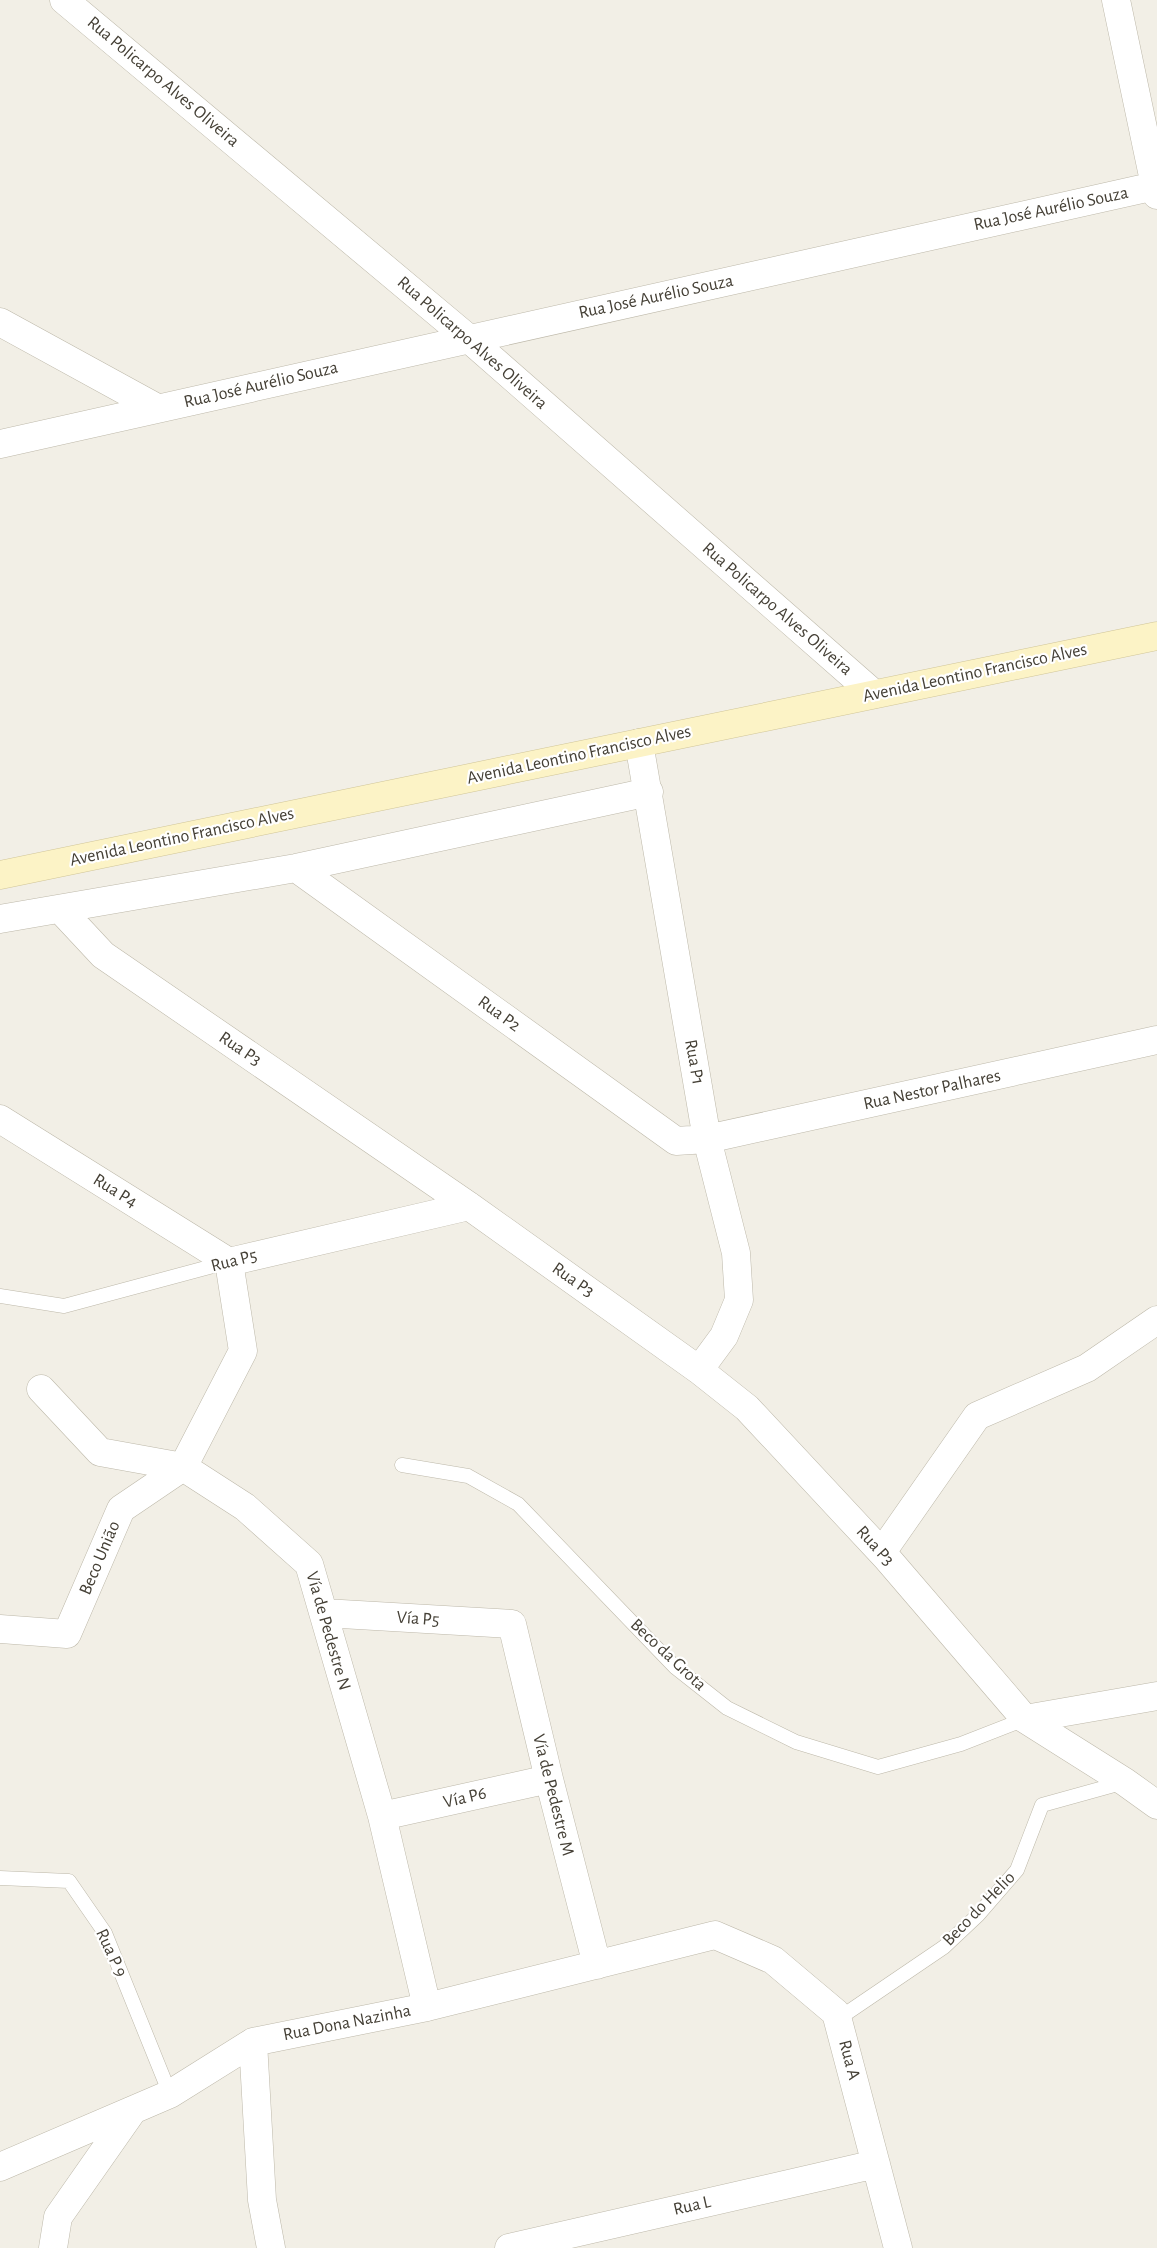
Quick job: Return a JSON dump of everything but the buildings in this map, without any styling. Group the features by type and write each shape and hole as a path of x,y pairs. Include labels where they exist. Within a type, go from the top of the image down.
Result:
{"street":[{"name":"Rua Policarpo Alves Oliveira","path":"64,0 468,338 874,694"},
{"path":"1116,0 1156,191"},
{"name":"Rua José Aurélio Souza","path":"0,444 468,338 1156,191"},
{"path":"0,322 157,408"},
{"name":"Avenida Leontino Francisco Alves","path":"0,875 1157,636"},
{"name":"Rua P1","path":"639,743 649,792 707,1139 736,1253 739,1300 724,1336 699,1370"},
{"path":"0,919 296,868 649,792"},
{"name":"Rua P2","path":"296,868 676,1141 707,1139"},
{"name":"Rua P3","path":"61,910 104,955 469,1206 699,1370 747,1408 882,1552 1025,1719 1125,1782 1157,1805"},
{"name":"Rua Nestor Palhares","path":"707,1139 1157,1040"},
{"name":"Rua P4","path":"0,1119 229,1262"},
{"name":"Rua P5","path":"229,1262 469,1206"},
{"path":"41,1389 100,1452 183,1467 243,1351 229,1262"},
{"path":"882,1552 977,1416 1087,1368 1157,1320"},
{"name":"Vía de Pedestre N","path":"183,1467 246,1507 309,1564 382,1816 428,2007"},
{"name":"Beco União","path":"0,1629 68,1634 120,1508 183,1467"},
{"name":"Vía P5","path":"324,1613 512,1624"},
{"name":"Vía de Pedestre M","path":"512,1624 549,1779 597,1965"},
{"path":"1025,1719 1157,1696"},
{"name":"Vía P6","path":"382,1816 549,1779"},
{"name":"Rua Dona Nazinha","path":"0,2167 170,2094 253,2042 428,2007 715,1935"},
{"name":"Rua A","path":"715,1935 773,1960 836,2012 898,2248"},
{"path":"253,2042 262,2200 271,2248"},
{"path":"53,2248 58,2217 133,2110"},
{"name":"Rua L","path":"509,2248 876,2164"}],"lane":[{"name":"Rua P5","path":"0,1296 64,1306 229,1262"},
{"name":"Beco da Grota","path":"402,1465 468,1476 518,1504 675,1667 727,1708 796,1742 878,1767 962,1744 1025,1719"},
{"name":"Beco do Helio","path":"838,2019 944,1947 978,1915 1017,1870 1042,1805 1125,1782"},
{"name":"Rua P 9","path":"0,1878 69,1881 105,1933 170,2094"}]}
